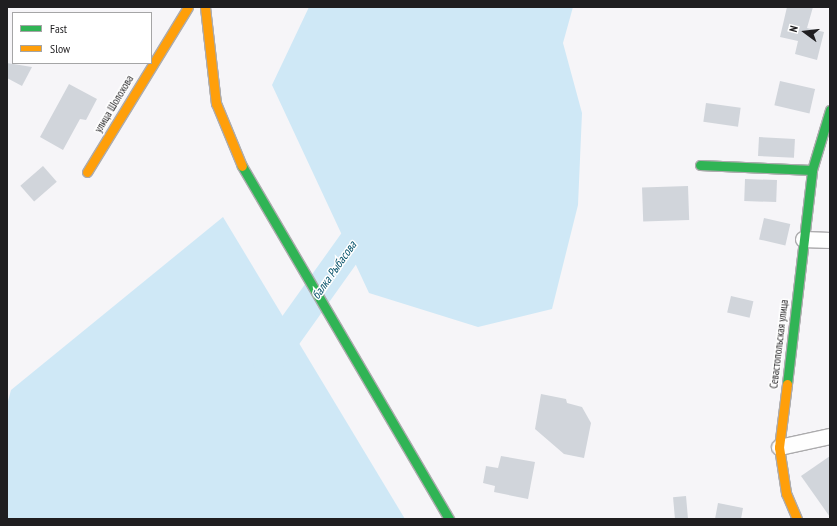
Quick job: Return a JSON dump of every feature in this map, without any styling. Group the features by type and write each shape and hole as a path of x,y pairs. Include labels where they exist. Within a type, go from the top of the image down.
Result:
{"main road":[{"name":"улица Шолохова","path":"87,172 188,7"},
{"path":"205,7 216,103 238,159 449,519"},
{"name":"Севастопольская улица","path":"797,519 786,493 779,447 812,170 830,110"},
{"path":"700,166 812,170"}],"street":[{"path":"803,238 830,240"},
{"path":"779,447 830,436"}],"water":[{"path":"309,7 573,7 563,43 582,113 578,205 552,309 478,327 369,293 272,85"},
{"path":"223,217 405,519 7,519 7,405 11,390"}],"building":[{"path":"787,7 813,7 807,28 824,32 817,60 795,54 798,41 780,37"},
{"path":"7,63 32,67 22,86 7,78"},
{"path":"780,81 815,89 809,113 774,105"},
{"path":"69,84 97,99 86,120 80,119 63,150 40,137"},
{"path":"706,103 741,108 738,127 703,122"},
{"path":"759,137 795,139 794,158 758,156"},
{"path":"43,166 57,182 34,202 20,186"},
{"path":"745,179 777,180 776,202 744,201"},
{"path":"688,186 689,220 643,222 642,188"},
{"path":"764,218 790,224 785,246 759,239"},
{"path":"731,296 753,301 750,318 727,313"},
{"path":"541,394 566,399 567,403 582,407 591,423 584,458 564,454 535,429"},
{"path":"501,456 535,462 528,499 494,492 495,486 483,483 486,466 498,468"},
{"path":"830,456 830,517 801,476"},
{"path":"686,496 688,519 675,519 673,497"},
{"path":"718,503 743,508 741,519 715,519"}],"waterway":[{"name":"балка Рыбасова","path":"268,362 372,216"}],"traffic: fast":[{"path":"787,384 812,170 830,110"},
{"path":"700,165 812,170"},
{"path":"242,166 449,519"}],"traffic: slow":[{"path":"87,172 188,7"},
{"path":"205,7 216,103 242,166"},
{"path":"787,384 779,447 786,493 797,519"}]}
